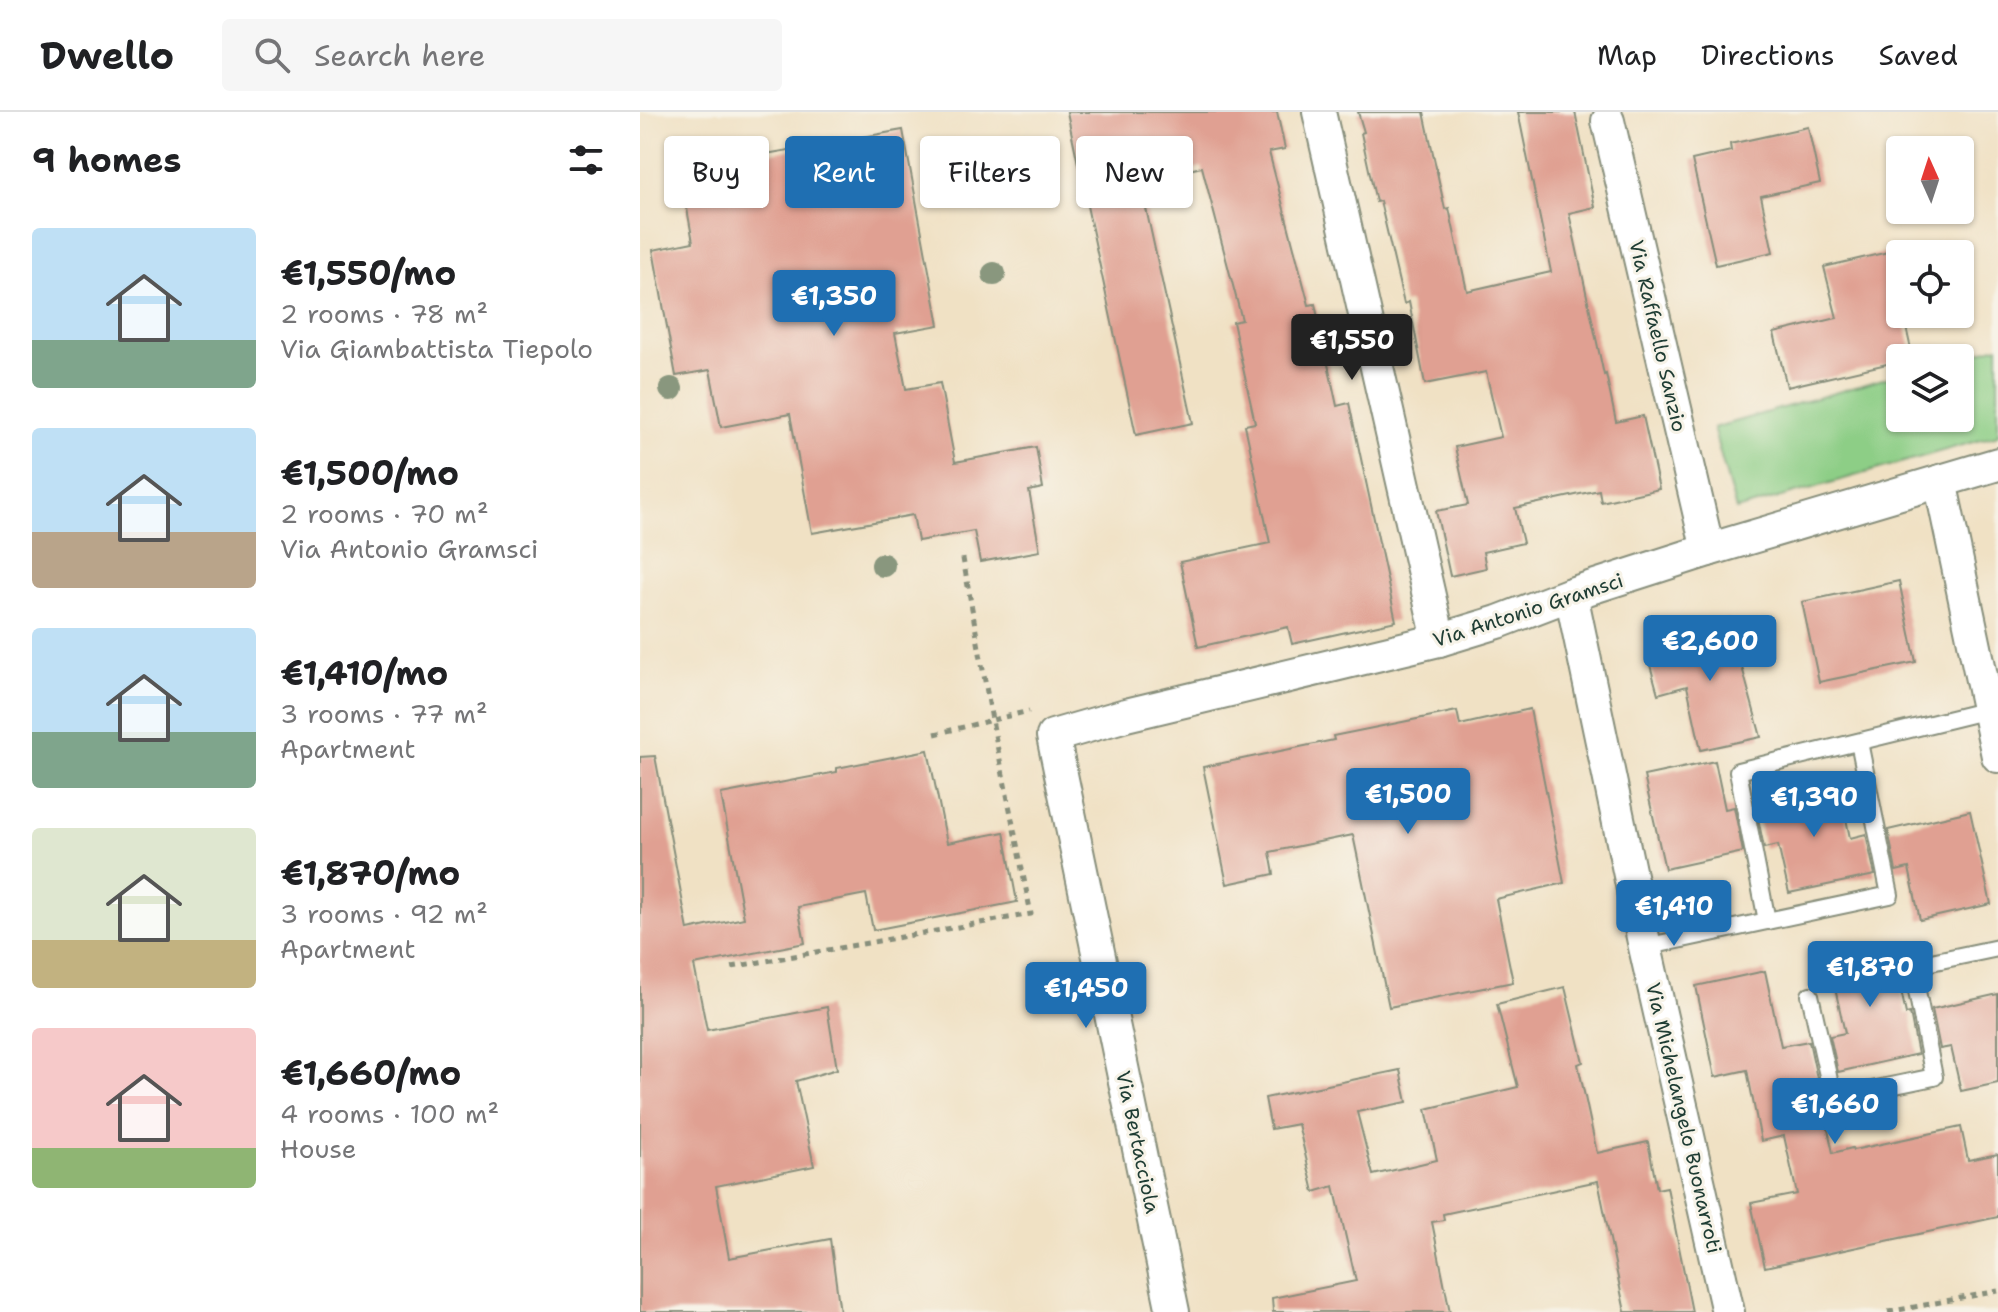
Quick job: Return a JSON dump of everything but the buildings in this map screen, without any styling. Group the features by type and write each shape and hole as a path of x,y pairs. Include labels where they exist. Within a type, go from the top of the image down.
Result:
{"street":[{"path":"1319,112 1439,640"},
{"name":"Via Raffaello Sanzio","path":"1608,121 1708,550"},
{"name":"Via Antonio Gramsci","path":"1053,736 1126,715 1439,640 1708,550 1998,464"},
{"path":"1940,481 1998,756"},
{"name":"Via Michelangelo Buonarroti","path":"1571,594 1645,947 1728,1312"},
{"name":"Via Bertacciola","path":"1053,736 1173,1312"}],"lane":[{"path":"1767,921 1738,771 1988,710"},
{"path":"1645,947 1890,895 1859,742"},
{"path":"1810,995 1833,1098 1934,1077 1912,966 1998,948"}],"path":[{"path":"732,967 1031,914 962,553"},
{"path":"1888,1312 1922,1308 1998,1291"}],"green space":[{"path":"1998,346 1998,435 1736,510 1713,428 1886,378 1886,432 1974,432 1974,353"}]}
